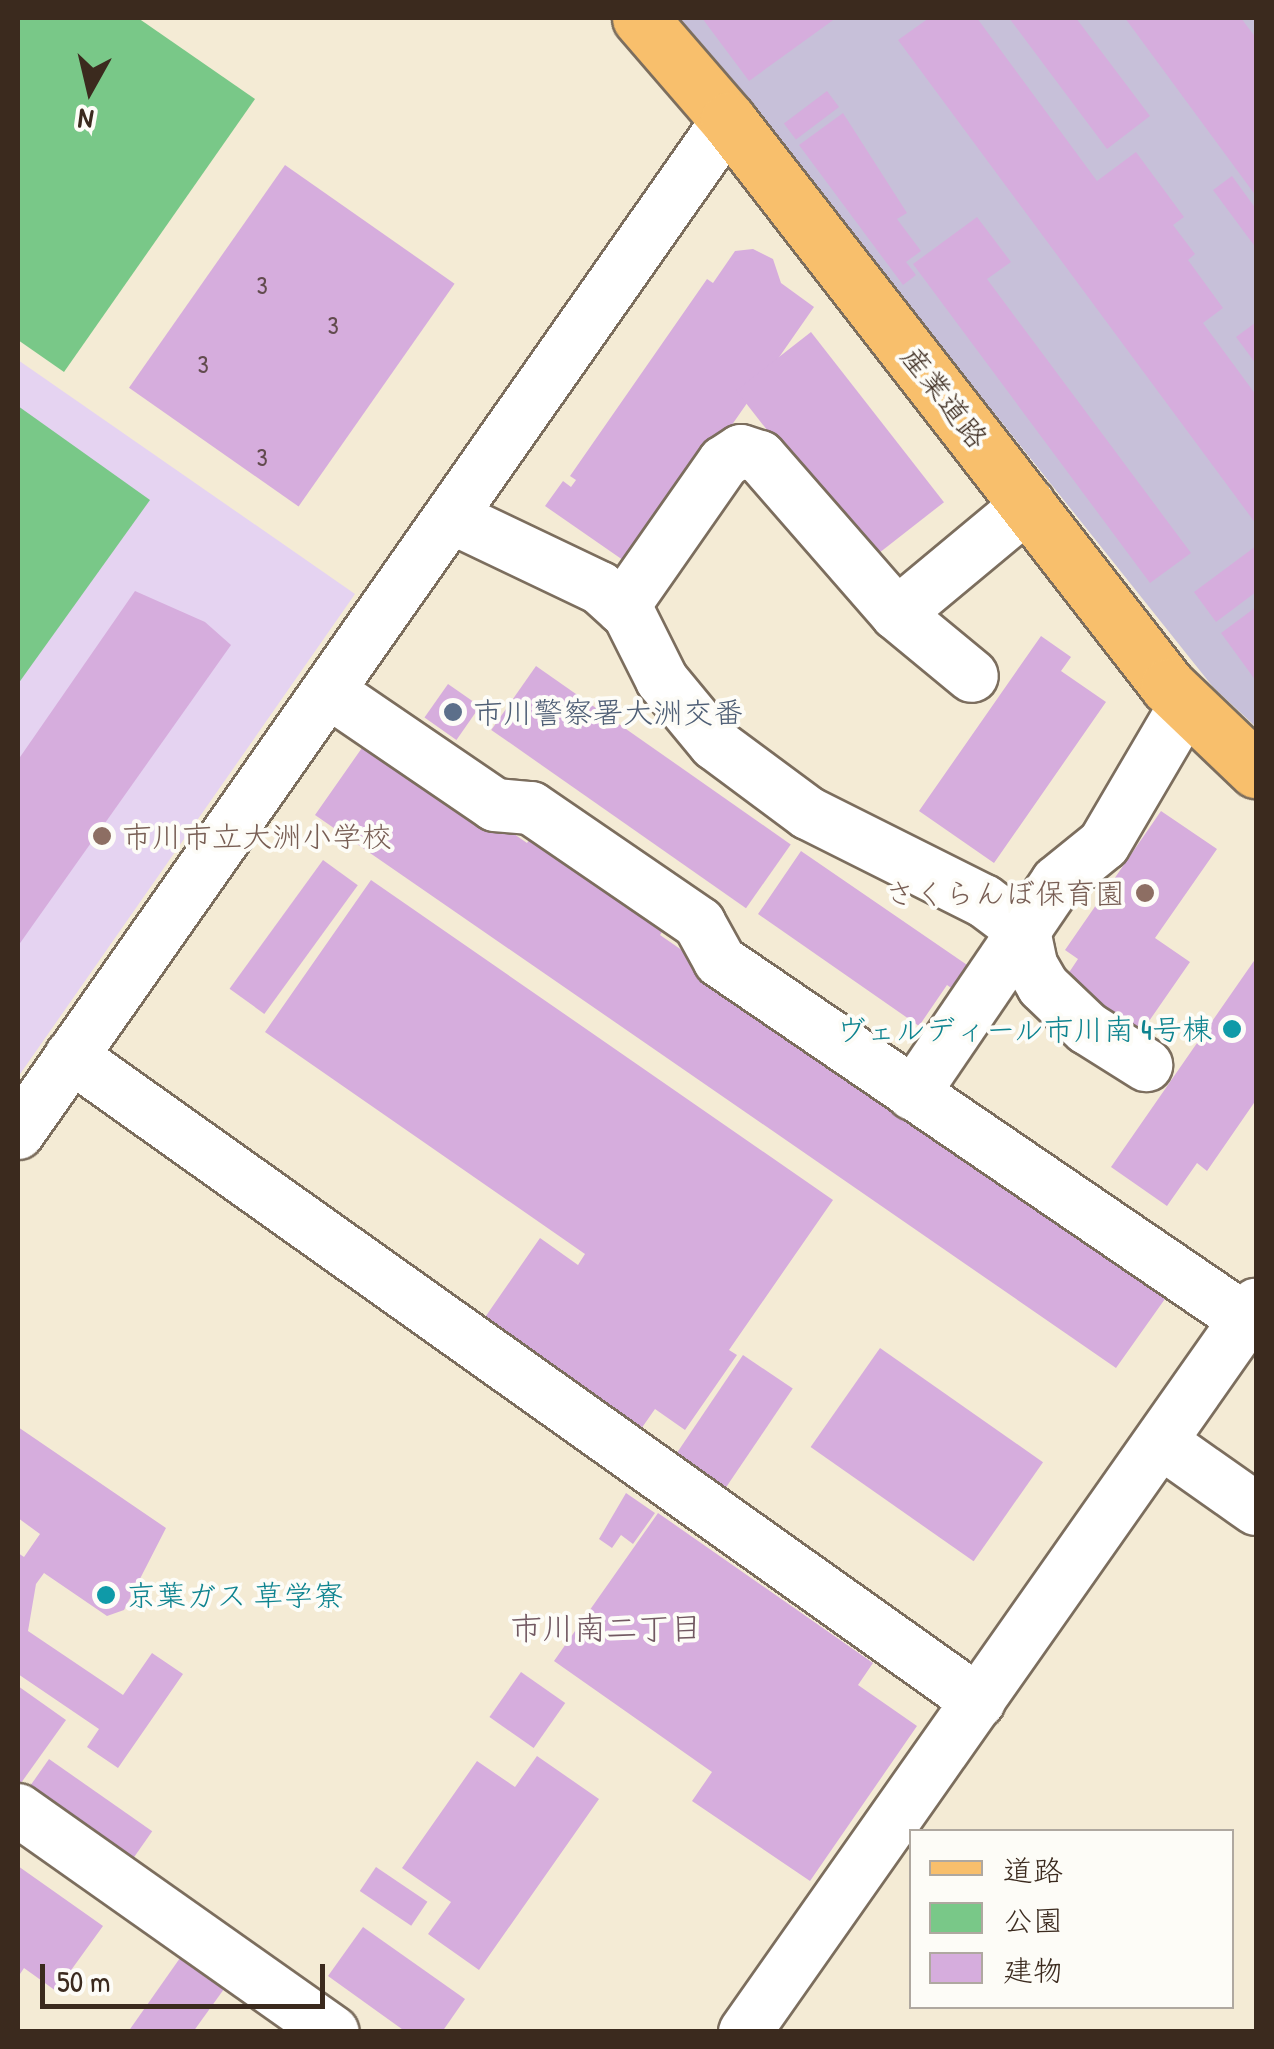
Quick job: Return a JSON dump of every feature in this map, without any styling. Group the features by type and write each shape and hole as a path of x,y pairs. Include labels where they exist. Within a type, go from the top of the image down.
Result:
{"main road":[{"name":"産業道路","path":"640,18 728,120 1186,706 1256,770"}],"street":[{"path":"18,1133 728,120"},
{"path":"622,608 724,462 741,451 760,456 896,614 972,676"},
{"path":"896,614 1029,504"},
{"path":"451,517 600,588 622,608 662,680 715,744 808,813 984,902 1024,931 1031,966 1043,986 1087,1028 1146,1065"},
{"path":"328,691 495,804 531,808 699,922 720,960 913,1094 1251,1313 745,2032"},
{"path":"913,1094 1072,863 1104,844 1186,706"},
{"path":"71,1056 979,1702"},
{"path":"1160,1442 1256,1509"},
{"path":"18,1810 333,2032"}],"shaded area":[{"path":"679,18 1256,18 1256,727 1213,687"},
{"name":"市川市立大洲小学校","path":"18,360 355,594 18,1077"}],"green space":[{"path":"18,18 138,18 255,99 64,372 18,340"},
{"path":"18,406 150,500 18,684"}],"building":[{"path":"702,18 836,18 749,81"},
{"path":"929,18 977,18 1097,181 1136,152 1184,217 1173,225 1195,254 1188,260 1223,308 1203,323 1256,395 1256,524 898,40"},
{"path":"1009,18 1076,18 1150,116 1107,149"},
{"path":"1125,18 1241,18 1256,38 1256,196"},
{"path":"827,91 839,107 796,139 784,123"},
{"path":"843,113 907,213 897,219 921,251 906,262 916,275 903,285 799,145"},
{"path":"285,165 455,284 299,507 129,388"},
{"path":"1232,176 1256,209 1256,248 1213,190"},
{"path":"977,217 1011,262 987,279 1191,553 1150,583 913,264"},
{"path":"753,249 773,259 781,283 814,307 633,567 545,506 563,481 571,487 576,480 570,476 707,279 713,283 735,251"},
{"path":"1256,325 1256,364 1236,337"},
{"path":"811,332 944,502 869,561 736,390"},
{"path":"1256,546 1256,592 1216,622 1194,592"},
{"path":"135,591 205,622 231,645 18,946 18,760"},
{"path":"1256,607 1256,681 1221,633"},
{"path":"1041,636 1071,657 1061,671 1106,702 994,863 919,811"},
{"path":"536,666 791,844 746,908 491,730"},
{"name":"市川警察署大洲交番","path":"448,684 480,706 456,740 424,718"},
{"path":"371,735 527,843 533,834 666,926 660,935 1172,1289 1116,1368 315,815"},
{"name":"さくらんぼ保育園","path":"1161,811 1217,849 1155,938 1190,962 1138,1037 1062,983 1078,959 1065,950"},
{"path":"801,851 973,969 957,992 947,985 919,1026 758,914"},
{"path":"323,860 358,885 264,1014 230,989"},
{"path":"371,880 833,1200 729,1350 737,1355 685,1430 655,1409 641,1429 627,1430 479,1326 540,1238 578,1265 585,1254 265,1032"},
{"name":"ヴェルディール市川南 4号棟","path":"1256,958 1256,1100 1207,1171 1197,1163 1167,1206 1111,1167"},
{"path":"880,1348 1043,1462 974,1561 811,1447"},
{"path":"743,1355 793,1389 725,1489 675,1455"},
{"name":"京葉ガス 草学寮","path":"18,1427 166,1528 124,1610 107,1616 44,1573 36,1584 28,1631 123,1695 152,1653 183,1674 118,1768 87,1747 99,1729 18,1674 18,1553 24,1557 40,1534 18,1518"},
{"path":"626,1493 655,1513 633,1544 621,1535 612,1548 599,1539"},
{"path":"658,1513 873,1663 858,1685 917,1726 810,1881 692,1801 712,1772 554,1661"},
{"path":"521,1672 565,1703 534,1748 489,1717"},
{"path":"18,1686 66,1720 21,1783 18,1781"},
{"path":"537,1756 599,1799 479,1970 428,1934 451,1902 402,1868 477,1761 515,1787"},
{"path":"49,1759 152,1831 131,1862 28,1789"},
{"path":"18,1866 103,1926 56,1991 24,1968 18,1977"},
{"path":"376,1867 427,1902 411,1926 360,1891"},
{"path":"363,1927 465,1999 442,2032 406,2032 328,1976"},
{"path":"180,1958 224,1989 193,2032 128,2032"}],"place":[{"name":"市川警察署大洲交番","path":"453,712"},
{"name":"市川市立大洲小学校","path":"102,836"},
{"name":"さくらんぼ保育園","path":"1145,893"},
{"name":"ヴェルディール市川南 4号棟","path":"1232,1029"},
{"name":"京葉ガス 草学寮","path":"106,1595"}],"district":[{"name":"市川南二丁目","path":"606,1628"}]}
